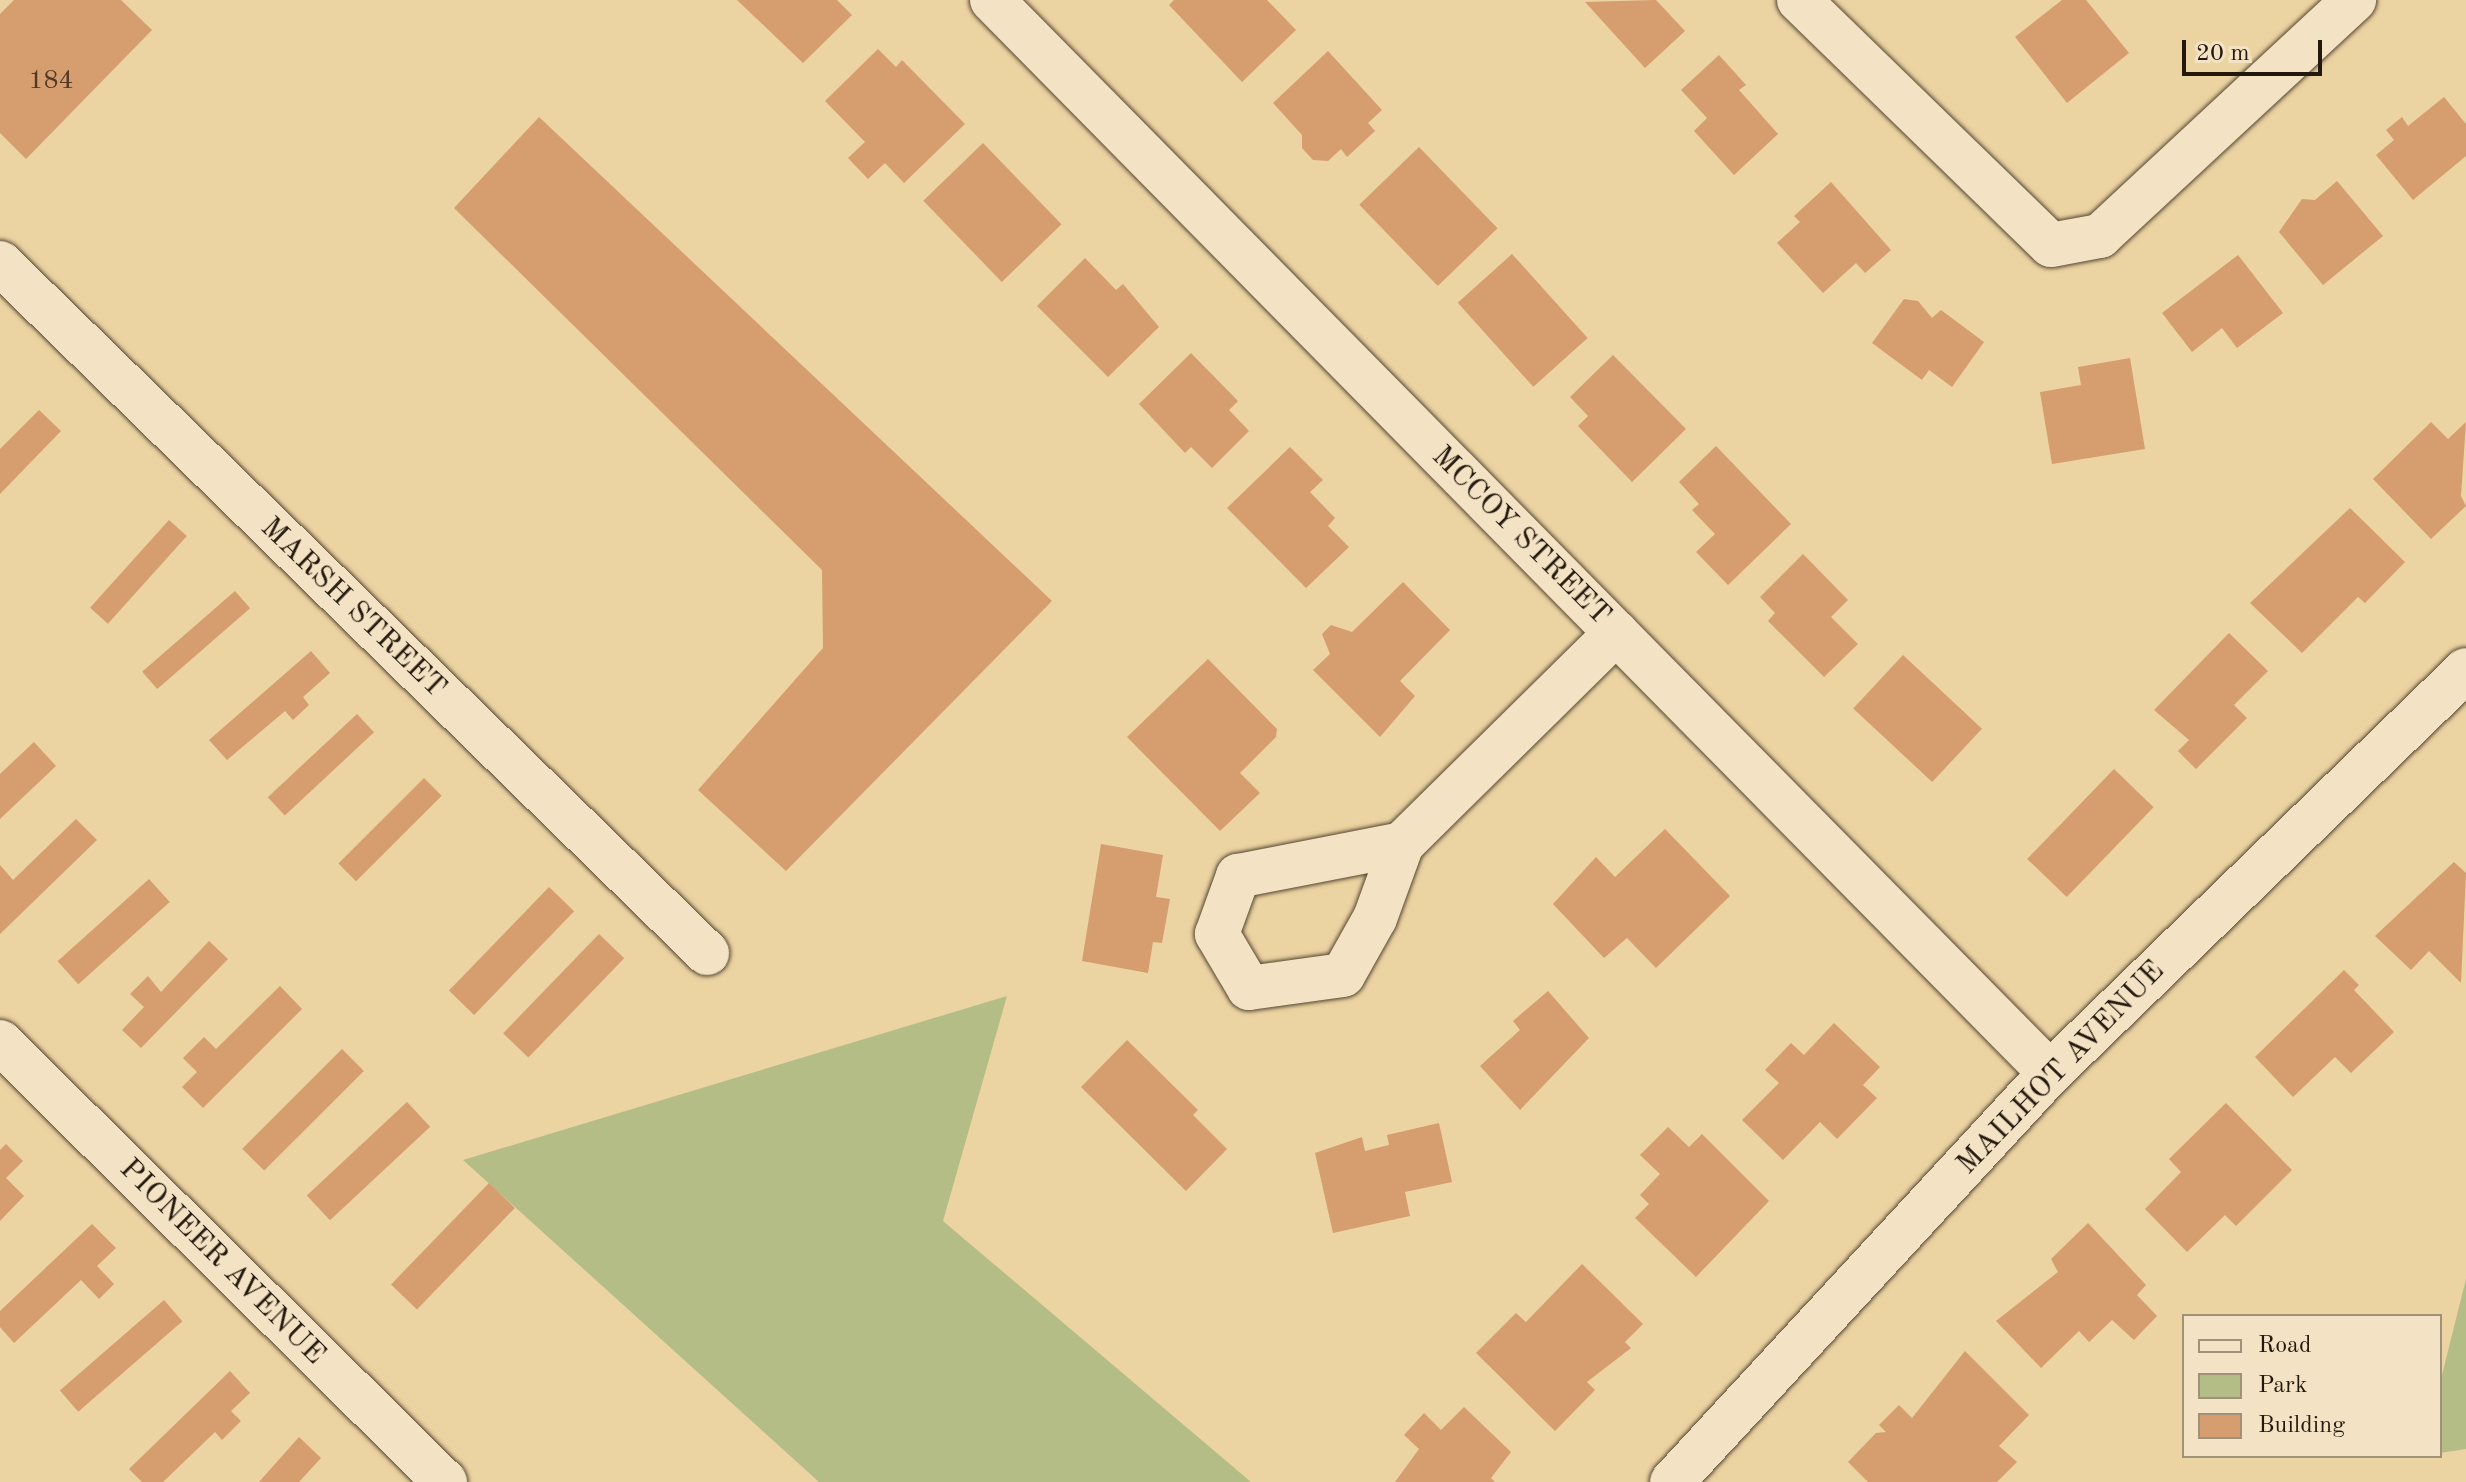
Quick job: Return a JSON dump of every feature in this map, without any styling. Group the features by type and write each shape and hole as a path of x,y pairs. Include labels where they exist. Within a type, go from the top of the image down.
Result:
{"street":[{"name":"MCCOY STREET","path":"992,0 2050,1073"},
{"path":"1799,0 2051,245 2100,236 2354,0"},
{"name":"MARSH STREET","path":"0,263 707,953"},
{"path":"1402,844 1616,633"},
{"name":"MAILHOT AVENUE","path":"1688,1477 2050,1073 2466,670"},
{"name":"PIONEER AVENUE","path":"0,1042 445,1482"}],"green space":[{"path":"1007,996 943,1221 1251,1482 819,1482 463,1160"},
{"path":"2466,1279 2466,1449 2442,1453 2442,1375"}],"building":[{"path":"14,0 121,0 152,30 26,159 0,133 0,14"},
{"path":"737,0 837,0 852,15 803,63"},
{"path":"1174,0 1267,0 1296,30 1242,82 1169,5"},
{"path":"1656,0 1685,31 1645,68 1585,2"},
{"path":"2062,0 2086,0 2129,53 2067,103 2015,37"},
{"path":"878,49 896,67 902,60 965,124 904,183 885,163 868,179 848,158 865,142 825,101"},
{"path":"1328,51 1382,110 1368,123 1375,131 1347,157 1341,149 1328,161 1313,160 1302,148 1302,135 1273,103"},
{"path":"1719,55 1746,85 1739,90 1778,134 1734,175 1694,131 1707,118 1681,90"},
{"path":"2444,97 2466,124 2466,156 2413,200 2376,155 2394,140 2386,130 2402,117 2408,126"},
{"path":"539,117 1052,601 786,871 698,790 823,648 822,570 454,208"},
{"path":"983,143 1061,224 1002,282 923,201"},
{"path":"1419,147 1497,228 1438,286 1359,205"},
{"path":"2337,181 2383,236 2323,285 2279,232 2302,199 2315,200"},
{"path":"1831,182 1891,250 1865,273 1856,263 1823,293 1777,243 1800,222 1794,216"},
{"path":"1512,254 1588,338 1533,387 1458,303"},
{"path":"2238,255 2283,313 2237,348 2222,328 2192,352 2162,313"},
{"path":"1085,258 1116,290 1123,284 1159,327 1108,377 1037,306"},
{"path":"1904,299 1918,301 1932,318 1941,310 1984,342 1952,387 1929,370 1922,380 1872,343"},
{"path":"1191,353 1238,401 1229,410 1249,431 1212,468 1191,447 1185,453 1139,404"},
{"path":"1613,355 1686,429 1632,482 1578,426 1588,416 1570,397"},
{"path":"2130,358 2145,449 2052,464 2040,392 2081,385 2078,367"},
{"path":"39,410 61,431 0,494 0,449"},
{"path":"2431,422 2448,439 2466,422 2461,496 2466,506 2431,539 2373,479"},
{"path":"1716,446 1791,524 1728,585 1696,552 1715,534 1692,510 1699,504 1679,482"},
{"path":"1290,447 1323,480 1310,492 1335,518 1328,526 1349,547 1306,588 1227,508"},
{"path":"2350,508 2405,562 2365,603 2358,597 2302,653 2250,603"},
{"path":"169,520 187,536 108,624 90,608"},
{"path":"1803,554 1848,600 1831,617 1858,644 1824,677 1768,621 1775,613 1760,597"},
{"path":"1403,582 1450,630 1400,681 1415,696 1380,737 1313,670 1330,654 1322,634 1331,625 1352,632"},
{"path":"235,591 250,608 157,689 142,672"},
{"path":"2229,633 2268,671 2234,705 2247,718 2196,769 2178,751 2189,740 2154,710"},
{"path":"311,651 330,673 303,697 309,705 293,720 285,711 227,760 209,740"},
{"path":"1903,655 1982,729 1932,782 1853,708"},
{"path":"1208,659 1277,729 1276,737 1240,773 1260,793 1220,831 1127,737"},
{"path":"357,714 374,732 285,815 268,797"},
{"path":"34,742 56,766 0,819 0,774"},
{"path":"2114,769 2154,807 2067,897 2027,859"},
{"path":"424,778 442,796 356,881 338,864"},
{"path":"76,819 97,840 0,934 0,865 13,880"},
{"path":"1665,829 1730,896 1656,968 1627,938 1604,958 1553,904 1596,857 1615,877"},
{"path":"1101,844 1163,855 1156,897 1170,899 1162,943 1153,942 1148,973 1082,961"},
{"path":"2454,862 2466,873 2461,983 2429,951 2411,970 2375,936"},
{"path":"149,879 170,902 78,984 58,961"},
{"path":"549,887 574,911 474,1015 449,991"},
{"path":"599,934 624,958 528,1058 503,1033"},
{"path":"209,941 228,959 141,1048 122,1030 144,1007 130,994 148,976 161,992"},
{"path":"2344,970 2359,985 2354,990 2394,1032 2351,1073 2335,1057 2293,1097 2255,1057"},
{"path":"280,986 302,1009 203,1108 182,1087 197,1072 183,1058 204,1037 216,1049"},
{"path":"1548,991 1589,1038 1520,1110 1480,1066 1520,1030 1513,1021"},
{"path":"1834,1023 1880,1067 1863,1085 1877,1098 1837,1139 1820,1122 1783,1160 1742,1120 1779,1083 1765,1070 1791,1043 1804,1055"},
{"path":"1127,1040 1198,1110 1193,1115 1227,1149 1186,1191 1081,1087"},
{"path":"342,1049 364,1071 264,1171 242,1149"},
{"path":"407,1102 430,1127 330,1220 307,1195"},
{"path":"2226,1103 2292,1170 2236,1226 2225,1215 2187,1252 2145,1209 2181,1172 2169,1159"},
{"path":"1439,1123 1452,1182 1405,1192 1410,1216 1333,1233 1315,1153 1362,1137 1365,1151 1389,1145 1387,1135"},
{"path":"1668,1127 1689,1147 1702,1134 1769,1201 1696,1277 1635,1218 1649,1204 1640,1195 1660,1174 1640,1155"},
{"path":"6,1144 23,1161 6,1178 24,1196 0,1221 0,1150"},
{"path":"489,1183 515,1208 417,1309 391,1284"},
{"path":"2088,1223 2146,1285 2137,1295 2157,1316 2134,1340 2112,1320 2089,1342 2079,1331 2041,1368 1996,1321 2058,1272 2051,1259"},
{"path":"92,1224 116,1248 97,1266 114,1284 99,1299 81,1280 14,1343 0,1327 0,1311"},
{"path":"1582,1264 1643,1324 1625,1342 1631,1348 1587,1382 1595,1390 1555,1431 1476,1353 1516,1313 1526,1322"},
{"path":"164,1300 182,1321 78,1412 60,1391"},
{"path":"1965,1351 2029,1415 1999,1446 2017,1462 1997,1482 1868,1482 1848,1462 1876,1433 1886,1432 1879,1425 1899,1405 1912,1418"},
{"path":"230,1371 250,1393 231,1411 241,1421 222,1440 215,1432 163,1482 142,1482 129,1469"},
{"path":"1464,1407 1511,1452 1491,1478 1495,1482 1395,1482 1419,1449 1404,1435 1424,1413 1441,1430"},
{"path":"299,1437 321,1458 299,1482 259,1482"}]}
